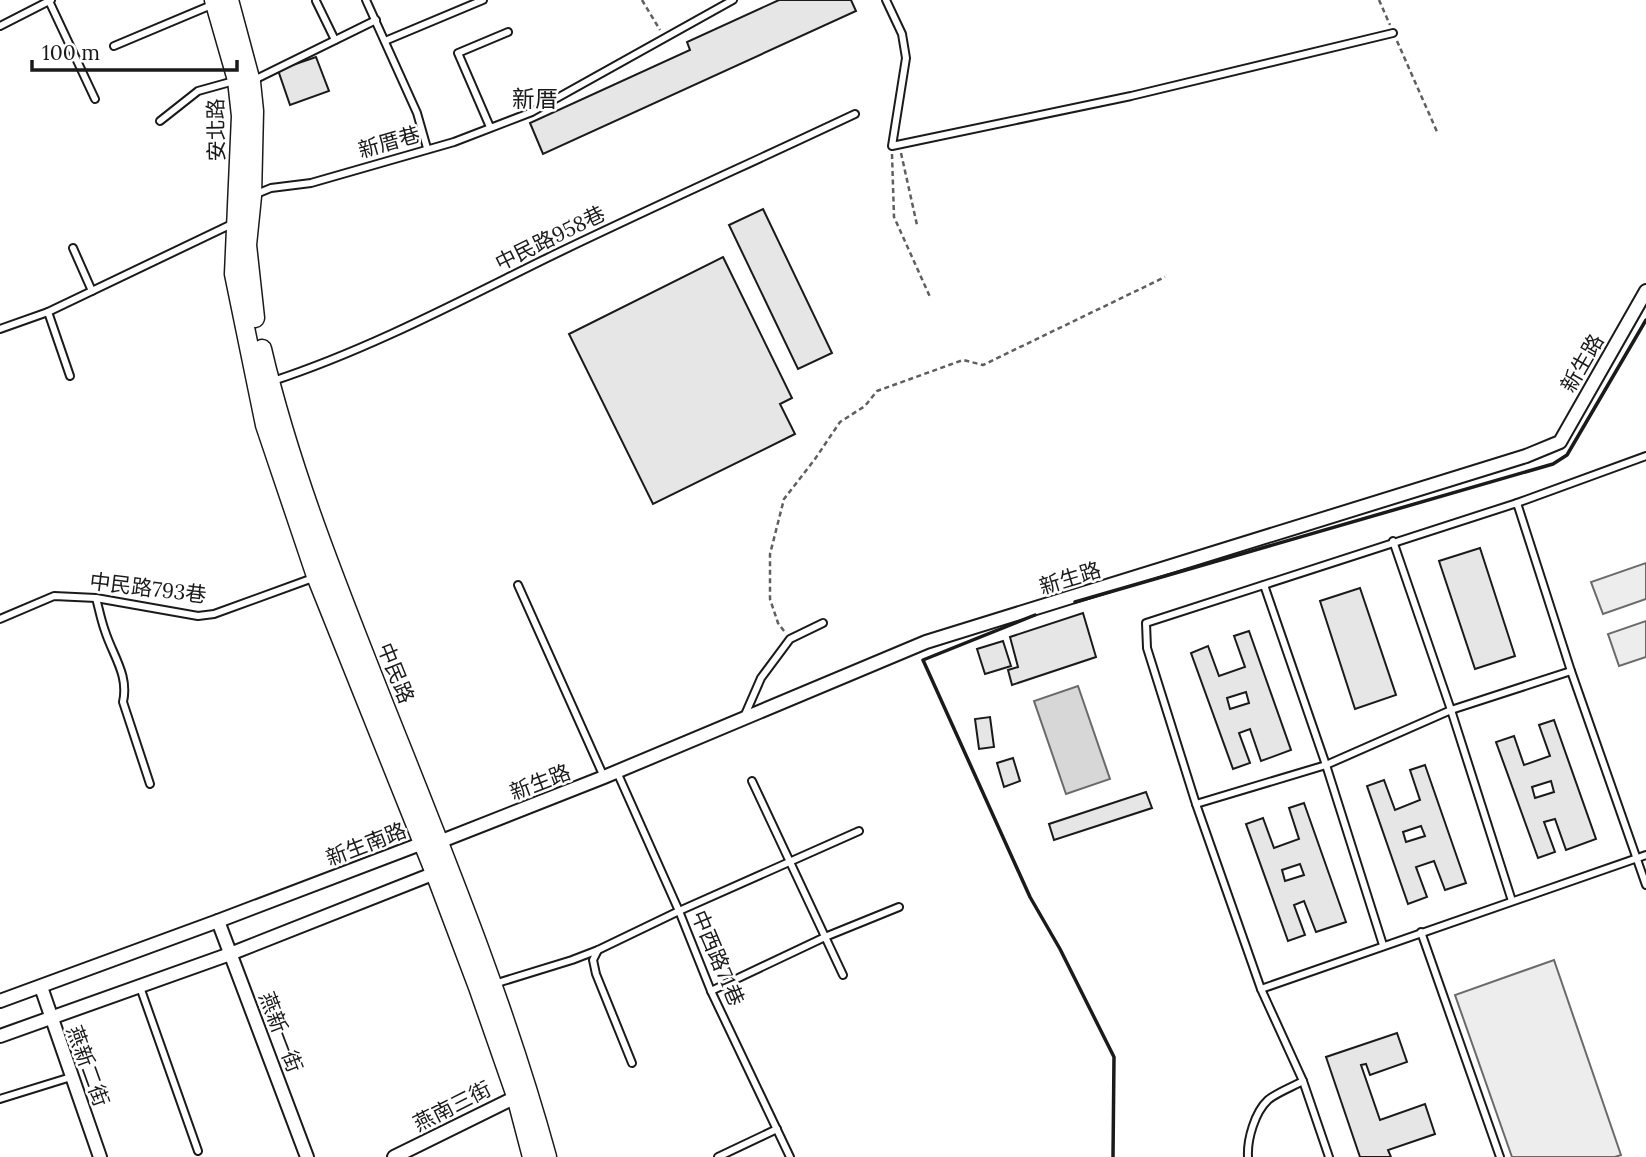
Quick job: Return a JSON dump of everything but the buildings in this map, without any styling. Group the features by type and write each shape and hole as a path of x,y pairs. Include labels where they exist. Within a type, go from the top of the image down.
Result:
{"main road":[{"name":"安北路","path":"220,1 254,111 252,196"},
{"name":"安北路","path":"237,221 244,81"},
{"name":"中民路","path":"252,196 247,245 252,307 263,384"},
{"name":"中民路","path":"237,221 234,274 263,384 323,573 431,842 492,984 522,1093 532,1157"},
{"name":"中民路","path":"431,842 435,873 547,1157"}],"street":[{"name":"新生路","path":"431,842 604,778 926,642 1526,456 1560,442 1646,291"},
{"name":"新生南路","path":"0,1001 431,842"},
{"path":"0,1036 230,954 435,873"},
{"name":"燕新一街","path":"218,921 307,1157"},
{"name":"燕新二街","path":"41,987 100,1157"},
{"name":"燕南三街","path":"394,1157 522,1093"}],"lane":[{"path":"366,0 417,113 427,148"},
{"path":"385,41 483,0"},
{"name":"新厝巷","path":"252,196 271,188 311,183 454,142 532,112 733,0"},
{"path":"886,0 902,34 906,58 896,145 1131,96 1393,33"},
{"path":"0,26 50,1 95,99"},
{"path":"114,46 220,1"},
{"path":"316,1 335,40"},
{"path":"160,121 198,91 244,81 376,20"},
{"path":"490,127 458,53 508,32"},
{"name":"中民路958巷","path":"263,384 306,370 411,326 544,260 855,114"},
{"path":"0,329 48,312 237,221 252,196"},
{"path":"73,248 92,291"},
{"path":"48,312 71,376"},
{"path":"1329,1157 1303,1081 1261,989 1196,804 1147,648 1146,623 1517,503 1646,456"},
{"path":"1517,503 1571,671 1646,885"},
{"path":"1393,541 1512,901"},
{"name":"中民路793巷","path":"0,619 54,596 96,598 198,616 206,615 232,609 323,573"},
{"path":"519,585 604,778"},
{"path":"1264,585 1326,765 1383,945"},
{"path":"96,598 105,631 121,668 125,692 123,702 150,784"},
{"path":"743,719 761,678 790,639 823,623"},
{"path":"1196,804 1326,765 1451,710 1571,671"},
{"name":"中西路71巷","path":"617,772 680,911 711,991 790,1157"},
{"path":"752,781 843,975"},
{"path":"492,984 598,950 859,831"},
{"path":"1261,989 1646,855"},
{"path":"711,991 825,937 899,907"},
{"path":"1421,932 1500,1157"},
{"path":"598,950 593,960 596,974 632,1063"},
{"path":"140,987 198,1151"},
{"path":"0,1099 71,1077"},
{"path":"1248,1157 1248,1139 1258,1115 1269,1100 1303,1081"},
{"path":"718,1157 777,1129"}],"path":[{"path":"642,0 665,39"},
{"path":"1379,0 1438,134"},
{"path":"896,145 917,225"},
{"path":"896,145 894,217 930,297"},
{"path":"790,639 778,623 770,599 771,554 785,499 840,422 865,407 877,391 964,360 983,365 1165,277"}],"shaded area":[{"path":"1646,563 1646,599 1603,614 1591,582"},
{"path":"1646,621 1646,657 1619,666 1608,634"},
{"path":"1078,686 1110,779 1066,794 1034,701"},
{"path":"1554,960 1621,1155 1615,1157 1512,1157 1455,995"}],"wall":[{"path":"1075,602 1553,464 1567,455 1646,320"},
{"path":"1035,615 923,660 1030,897 1060,949 1114,1057 1113,1157"}],"district":[{"name":"新厝","path":"535,98"}]}
